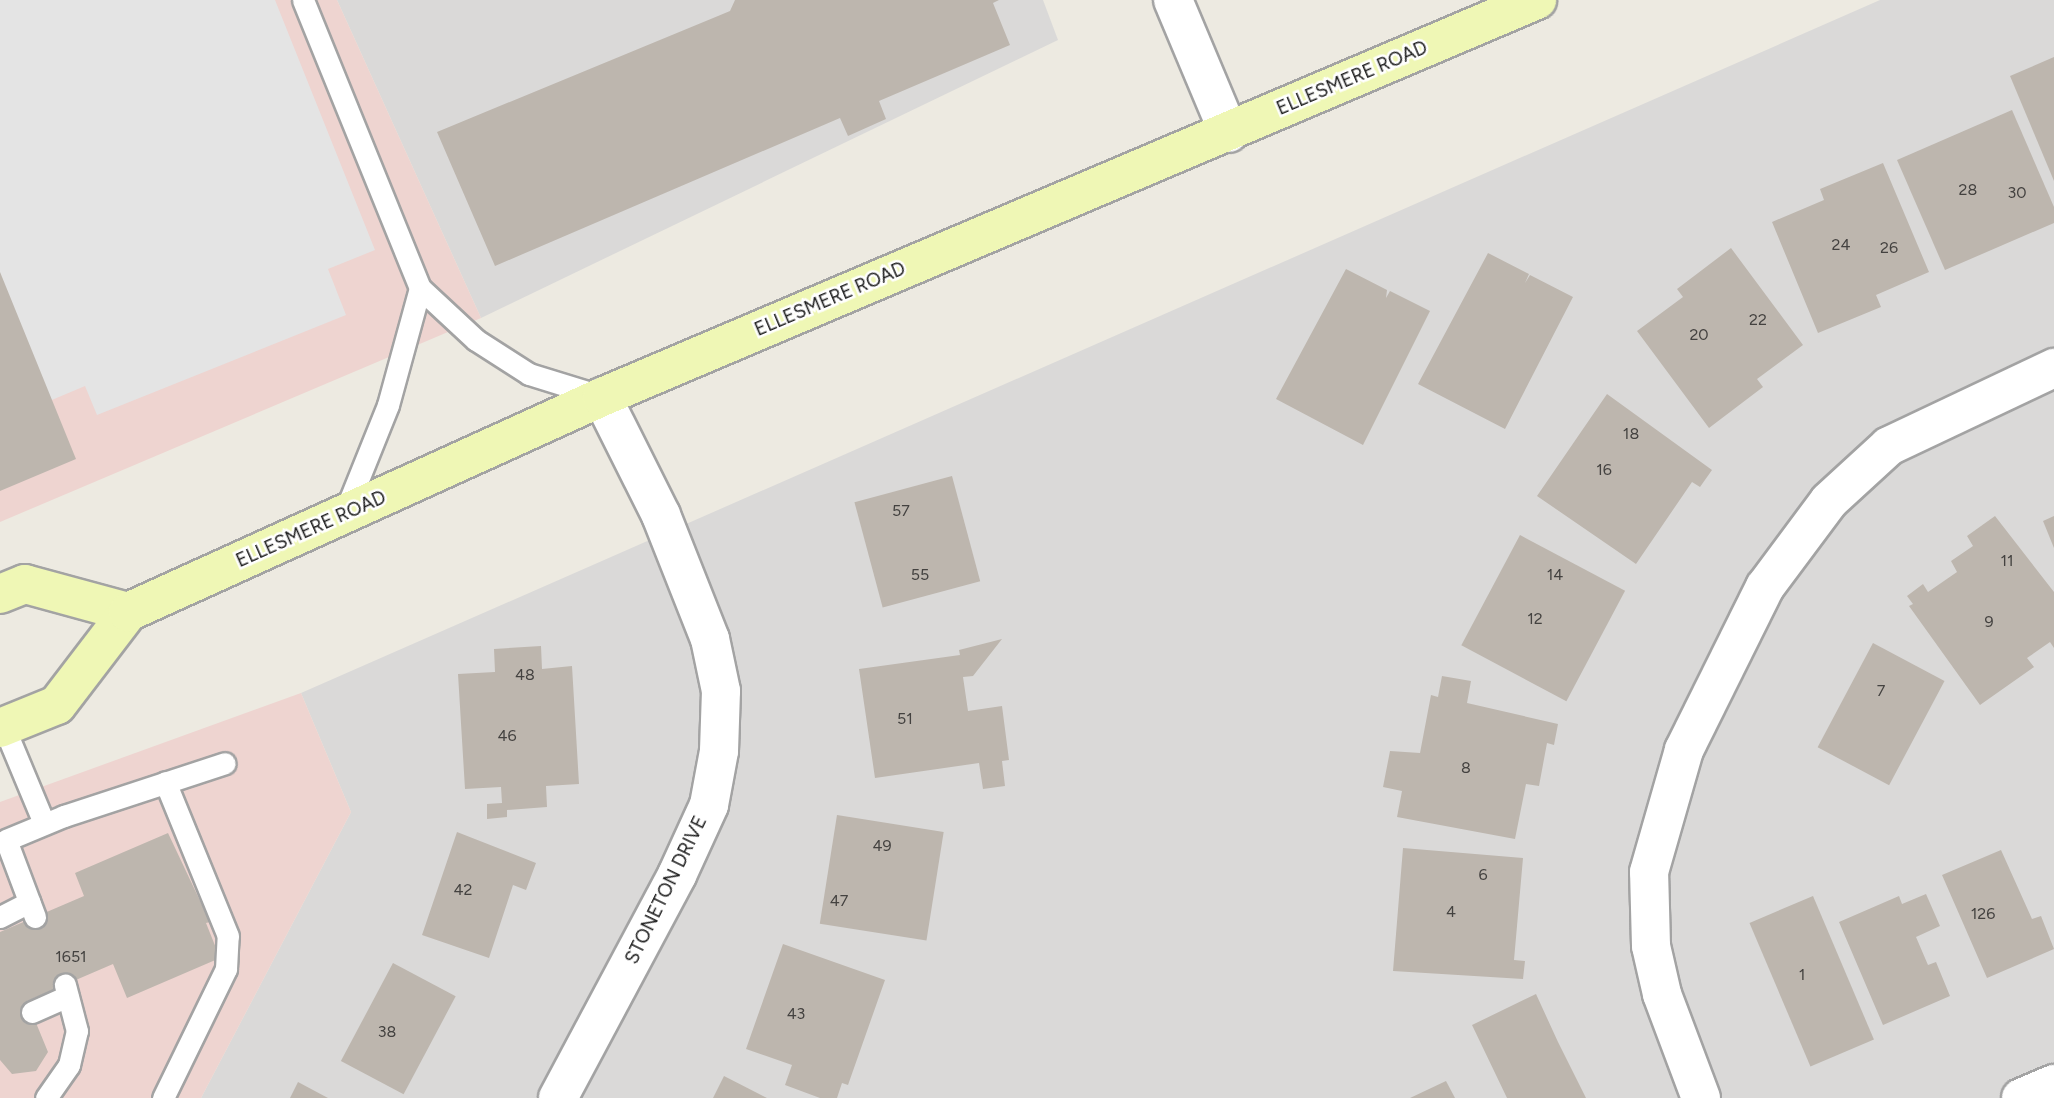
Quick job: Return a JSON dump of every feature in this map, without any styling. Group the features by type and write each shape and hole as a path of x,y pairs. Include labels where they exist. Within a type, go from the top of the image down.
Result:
{"main road":[{"name":"ELLESMERE ROAD","path":"2,727 57,705 128,612 602,397 1229,133 1520,3"},
{"path":"0,594 25,584 128,612"}],"street":[{"path":"1173,0 1229,133"},
{"path":"1701,1098 1662,994 1651,946 1649,872 1684,750 1765,587 1829,501 1889,446 2054,368"},
{"name":"STONETON DRIVE","path":"558,1098 677,875 709,804 719,751 721,691 710,639 661,515 602,397"},
{"path":"2021,1098 2054,1084"}],"lane":[{"path":"303,0 420,288 477,340 529,374 602,397"},
{"path":"345,513 388,405 420,288"},
{"path":"2,727 44,824"},
{"path":"0,917 32,909 3,841 44,824 225,763"},
{"path":"163,1098 226,969 228,936 165,782"},
{"path":"32,1012 66,991 77,1031 69,1065 46,1098"}],"shaded area":[{"path":"0,0 337,0 481,318 0,522"},
{"path":"0,0 275,0 375,250 328,269 346,315 97,415 85,386 47,402 0,284"},
{"path":"337,0 1043,0 1058,40 481,318"},
{"path":"1880,0 2054,0 2054,1098 201,1098 351,812 301,693"},
{"path":"301,693 351,812 201,1098 0,1098 0,802"}],"building":[{"path":"735,0 999,0 993,3 1010,45 879,101 886,119 848,136 840,118 495,266 437,132 730,11"},
{"path":"2054,57 2054,181 2010,76"},
{"path":"2012,110 2054,207 2054,223 1945,270 1897,160"},
{"path":"1883,163 1929,272 1876,295 1881,307 1818,333 1772,222 1824,200 1820,189"},
{"path":"1731,248 1803,345 1757,379 1763,387 1709,428 1637,331 1683,297 1677,289"},
{"path":"1488,253 1529,274 1525,283 1530,275 1573,297 1505,429 1418,384"},
{"path":"1346,269 1387,290 1386,298 1390,291 1430,311 1363,445 1276,399"},
{"path":"0,272 76,459 0,491"},
{"path":"1607,394 1712,470 1700,487 1692,482 1636,564 1537,496"},
{"path":"952,476 980,581 883,607 854,502"},
{"path":"1995,516 2054,592 2054,648 2050,642 2027,658 2034,667 1980,705 1909,606 1913,604 1907,596 1923,584 1928,592 1957,572 1951,561 1973,546 1967,536"},
{"path":"2054,516 2054,548 2043,521"},
{"path":"1520,535 1625,591 1566,701 1461,645"},
{"path":"1002,639 973,676 963,677 968,711 1002,706 1009,760 1002,761 1005,786 983,789 979,763 875,778 859,669 960,655 959,650"},
{"path":"1873,643 1945,681 1889,785 1818,747"},
{"path":"541,646 542,669 572,666 579,784 546,786 547,807 507,810 507,817 487,819 487,804 502,803 501,787 465,789 458,674 495,672 494,649"},
{"path":"1442,676 1471,681 1467,703 1558,724 1554,745 1547,743 1539,786 1526,784 1515,839 1397,817 1402,791 1383,787 1390,751 1420,753 1431,695 1438,697"},
{"path":"837,815 944,832 926,941 820,924"},
{"path":"457,832 536,863 526,890 513,885 489,958 422,935"},
{"path":"168,833 210,922 206,923 220,958 127,998 113,964 27,1001 48,1052 36,1071 12,1074 0,1060 0,932 84,896 75,873"},
{"path":"1403,848 1523,858 1514,960 1525,961 1523,979 1393,971"},
{"path":"2001,850 2032,919 2041,916 2054,949 1987,978 1942,875"},
{"path":"1926,894 1940,926 1916,937 1928,965 1936,962 1950,996 1883,1025 1839,922 1899,896 1902,904"},
{"path":"1813,896 1874,1040 1810,1067 1749,923"},
{"path":"783,944 885,980 848,1085 842,1083 837,1098 820,1098 785,1085 792,1065 746,1049"},
{"path":"393,963 456,996 404,1094 341,1061"},
{"path":"1536,994 1586,1098 1507,1098 1472,1025"},
{"path":"724,1076 767,1098 713,1098"},
{"path":"1446,1081 1455,1098 1410,1098"},
{"path":"298,1082 328,1098 290,1098"}]}
